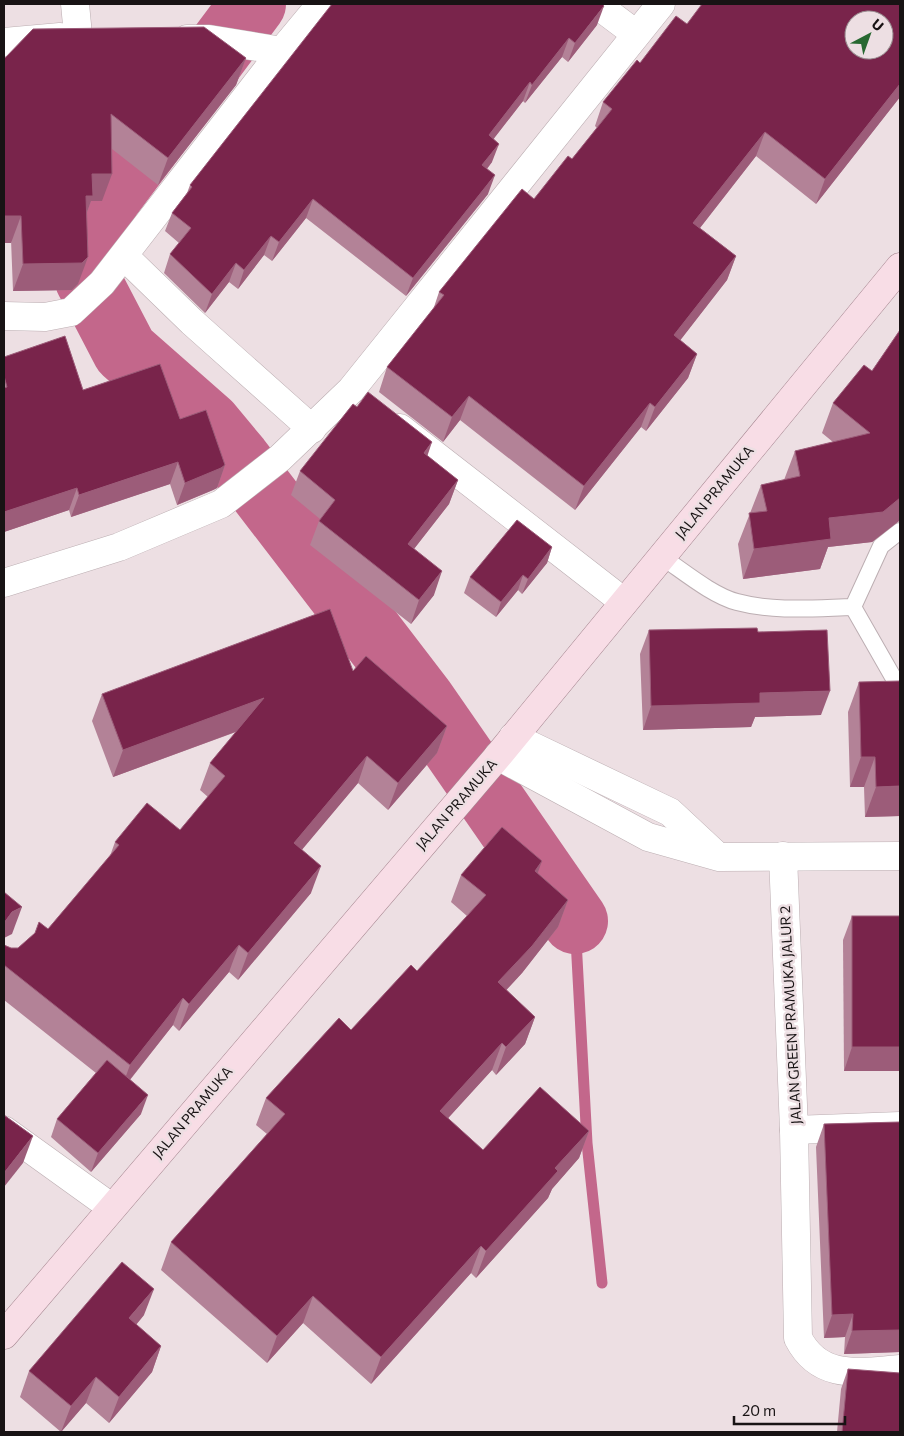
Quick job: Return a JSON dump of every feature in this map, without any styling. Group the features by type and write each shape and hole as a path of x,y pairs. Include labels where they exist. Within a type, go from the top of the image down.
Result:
{"main road":[{"name":"JALAN PRAMUKA","path":"4,1335 457,801 500,753 900,266"}],"street":[{"path":"75,4 78,35"},
{"path":"4,316 45,317 70,312 93,291 124,256 282,50 320,4"},
{"path":"596,4 636,34"},
{"path":"4,583 119,547 221,504 280,458 312,429 367,402 636,34 662,4"},
{"path":"4,42 78,35 106,36"},
{"path":"163,38 210,39 282,50"},
{"path":"124,256 192,322 312,429"},
{"path":"367,402 624,602"},
{"path":"500,753 648,837 719,857 900,856"},
{"name":"JALAN GREEN PRAMUKA JALUR 2","path":"783,856 794,1130 900,1126"},
{"path":"4,1130 111,1207"},
{"path":"794,1130 798,1338 811,1357 828,1367 848,1373 900,1369"}],"lane":[{"path":"853,607 881,546 900,531"},
{"path":"662,557 711,589 736,602 783,608 853,607"},
{"path":"853,607 894,677 900,682"}],"building":[{"path":"332,4 602,4 604,6 575,43 569,38 532,85 530,82 489,135 499,144 482,165 495,175 413,278 313,199 279,242 271,236 244,270 236,263 212,294 170,254 191,228 172,213 192,187 190,185"},
{"path":"702,4 900,4 900,84 825,179 765,132 693,223 736,256 674,335 697,354 655,407 650,403 584,486 469,396 452,417 387,367 444,295 439,292 522,189 534,199 568,156 572,159 612,109 603,102 637,60 640,63 676,16 687,24"},
{"path":"204,27 246,58 168,158 111,114 112,174 92,174 93,196 86,196 88,257 82,263 23,264 21,216 4,216 4,59 33,29"},
{"path":"900,330 900,498 883,512 829,518 831,539 754,549 749,513 767,511 761,485 800,476 795,451 870,433 833,403 864,365 872,371"},
{"path":"65,336 83,390 160,364 180,419 206,410 225,465 185,483 178,462 79,495 77,488 4,512 4,388 7,387 4,376 4,357"},
{"path":"368,392 432,442 424,453 458,480 408,544 442,571 419,600 319,521 335,500 300,471 353,404 357,407"},
{"path":"517,520 552,547 528,579 523,575 501,602 470,577"},
{"path":"330,609 353,671 366,656 447,726 398,783 367,756 294,843 321,866 248,953 239,945 189,1004 183,998 130,1065 4,965 4,945 18,948 35,933 39,922 48,929 119,845 115,842 147,803 180,830 225,776 210,763 264,698 123,750 102,694"},
{"path":"757,628 758,632 827,630 830,691 760,693 760,703 651,706 649,630"},
{"path":"900,681 900,786 876,787 875,757 861,757 859,682"},
{"path":"502,827 542,861 535,871 568,900 532,946 498,982 535,1017 506,1047 502,1043 440,1111 483,1150 540,1087 589,1131 555,1168 558,1171 486,1251 481,1246 381,1357 313,1296 277,1336 171,1242 285,1114 266,1098 339,1018 351,1030 411,965 417,971 486,895 461,875"},
{"path":"4,892 22,907 12,912 4,923"},
{"path":"852,916 900,916 900,1047 852,1047"},
{"path":"107,1060 148,1095 98,1153 57,1119"},
{"path":"4,1115 33,1136 4,1173"},
{"path":"900,1122 900,1330 852,1331 853,1314 832,1315 824,1124"},
{"path":"122,1262 154,1289 129,1318 161,1346 119,1397 96,1377 71,1406 29,1371"},
{"path":"848,1369 900,1373 900,1432 842,1432"}],"waterway":[{"path":"253,4 108,198 92,233 88,280 125,351 208,424 238,460 422,700 575,921"},
{"path":"575,921 587,1143 602,1283"}]}
